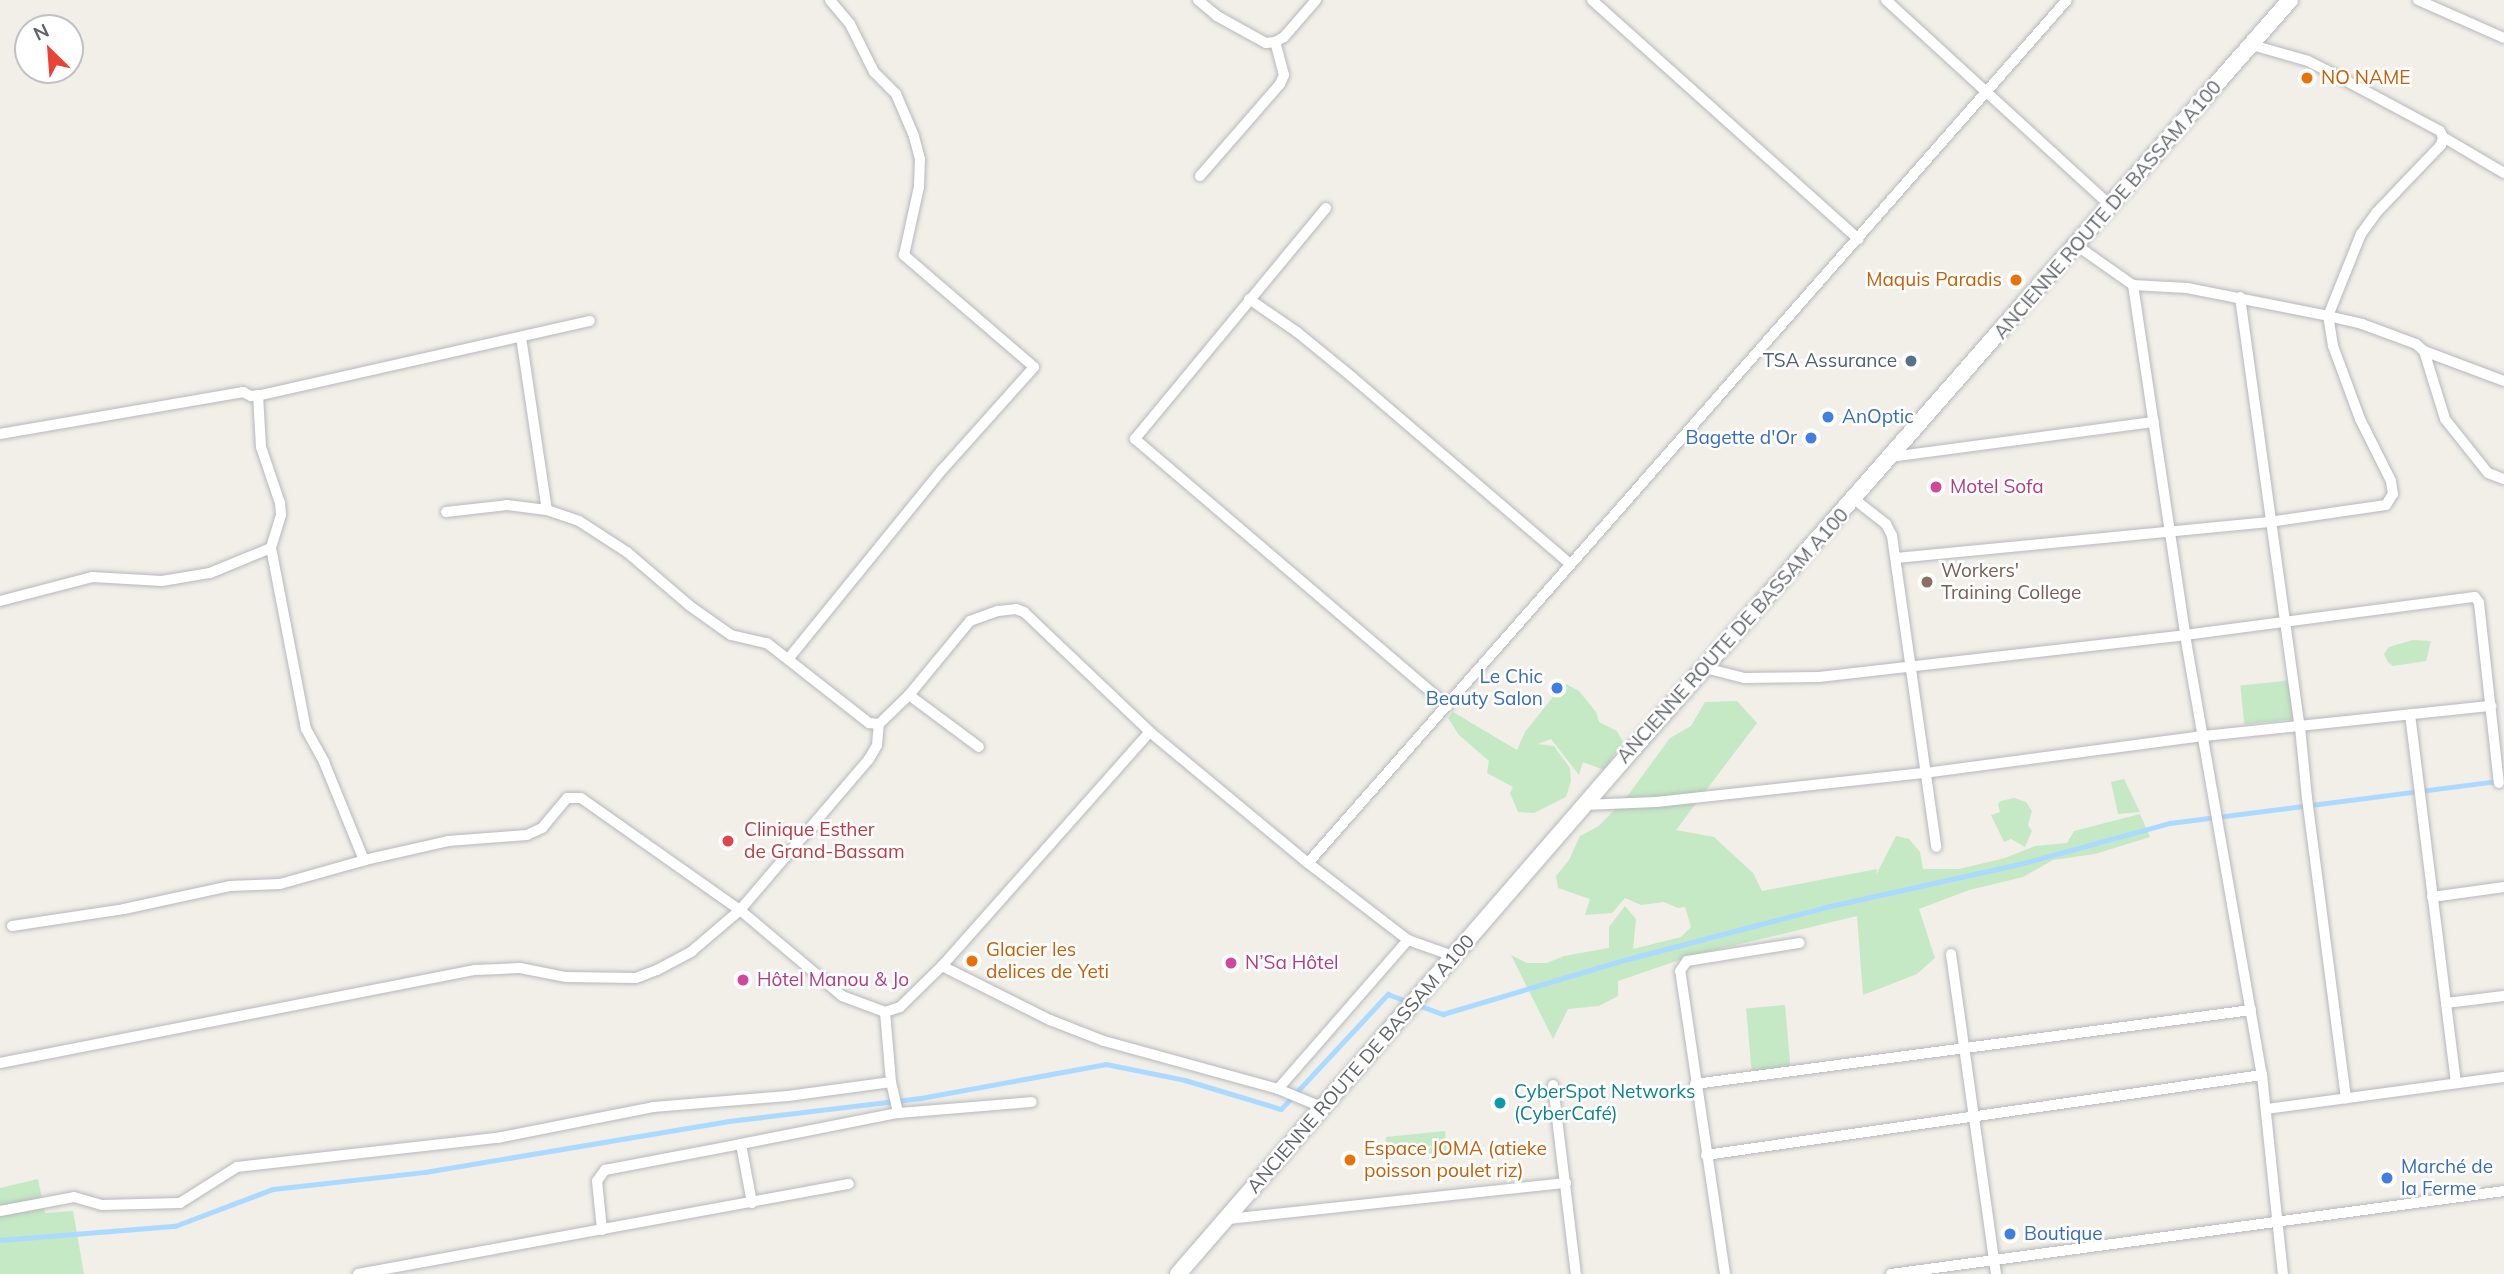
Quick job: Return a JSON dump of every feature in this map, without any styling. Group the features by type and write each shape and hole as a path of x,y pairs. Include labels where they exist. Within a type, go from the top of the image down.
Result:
{"main road":[{"name":"ANCIENNE ROUTE DE BASSAM A100","path":"1178,1274 1584,805 2290,0"}],"street":[{"path":"789,658 942,470 1034,367 904,255 919,187 920,159 914,136 896,94 874,72 850,24 830,0"},
{"path":"1198,0 1217,16 1266,43 1275,42 1316,0"},
{"path":"1592,0 1858,239"},
{"path":"1886,0 2110,205"},
{"path":"1308,863 2067,0"},
{"path":"2418,0 2504,38"},
{"path":"1200,176 1280,84 1284,75 1275,42"},
{"path":"2252,45 2317,66 2440,131 2443,137 2504,173"},
{"path":"1896,558 2269,522 2386,505 2393,494 2392,481 2375,452 2347,386 2333,346 2328,316 2361,233 2376,213 2441,145 2443,137"},
{"path":"1326,208 1135,439 1448,706"},
{"path":"2076,246 2133,285 2188,288 2328,316 2372,328 2504,381"},
{"path":"2133,285 2185,635 2262,1075 2283,1274"},
{"path":"2240,297 2269,522 2300,727 2346,1098"},
{"path":"1249,299 1342,370 1570,564"},
{"path":"0,434 243,392 258,395 590,321"},
{"path":"521,337 547,510"},
{"path":"2424,351 2445,419 2488,473 2504,479"},
{"path":"258,395 261,447 280,503 281,515 271,548 306,729 329,774 364,860"},
{"path":"1891,457 2154,422"},
{"path":"1854,499 1886,524 1896,558 1936,847"},
{"path":"446,512 507,505 547,510 579,521 627,552 690,606 731,635 767,643 869,723 879,723"},
{"path":"0,601 92,577 162,581 209,573 271,548"},
{"path":"1706,668 1744,678 1774,680 2185,635 2476,597 2479,603 2499,783"},
{"path":"0,1063 475,970 520,968 566,977 636,978 657,970 692,951 740,910 869,759 877,745 879,723 909,695 970,621 998,611 1016,609 1024,611 1150,732 1308,863 1408,940 1453,956"},
{"path":"909,695 979,747"},
{"path":"1584,805 1656,802 1925,773 2204,736 2491,706"},
{"path":"2410,714 2456,1083"},
{"path":"12,926 124,909 230,886 280,884 364,860 448,841 527,835 542,828 567,798 581,798 740,910 842,996 885,1012 900,1007 942,967 1150,732"},
{"path":"2432,897 2504,887"},
{"path":"1278,1089 1408,940"},
{"path":"1724,1274 1695,1084 1682,965 1687,961 1800,943"},
{"path":"1951,954 1996,1274"},
{"path":"942,967 1050,1020 1104,1041 1278,1089 1324,1108"},
{"path":"2446,1003 2504,996"},
{"path":"1695,1084 2251,1010"},
{"path":"885,1012 891,1082 898,1113"},
{"path":"1706,1155 1974,1114 2262,1075"},
{"path":"2267,1109 2504,1077"},
{"path":"0,1211 75,1197 102,1205 180,1203 237,1167 497,1138 653,1107 788,1096 891,1082"},
{"path":"1553,1085 1576,1274"},
{"path":"602,1230 597,1181 605,1170 898,1113 1032,1102"},
{"path":"741,1144 752,1203"},
{"path":"1228,1219 1566,1183"},
{"path":"358,1274 849,1184"},
{"path":"1891,1274 2504,1191"}],"green space":[{"path":"2413,640 2431,641 2426,661 2393,666 2388,662 2384,654 2389,647"},
{"path":"2293,680 2297,719 2244,724 2240,686"},
{"path":"1564,683 1579,691 1596,712 1599,722 1617,731 1623,742 1604,770 1583,762 1579,775 1551,739 1538,744 1554,746 1570,768 1571,781 1566,797 1534,813 1518,812 1510,793 1513,787 1487,773 1489,761 1459,735 1448,718 1453,712 1517,750 1525,732"},
{"path":"1737,701 1757,723 1676,830 1714,837 1753,873 1762,891 1877,869 1876,875 1896,836 1909,839 1920,852 1923,869 1959,869 2005,858 2035,846 2067,843 2074,831 2140,814 2150,837 2095,854 2053,860 2023,877 1969,890 1919,909 1935,958 1917,974 1863,995 1857,916 1694,955 1618,981 1618,996 1599,1006 1568,1009 1553,1039 1511,955 1527,963 1547,963 1564,956 1609,948 1609,927 1625,906 1636,919 1633,949 1681,937 1691,927 1685,907 1678,908 1664,902 1641,905 1625,898 1612,913 1585,915 1590,899 1558,888 1556,876 1569,860 1580,836 1599,826 1629,794 1670,738 1691,726 1705,702"},
{"path":"2124,779 2140,812 2118,814 2111,782"},
{"path":"2014,798 2026,802 2032,811 2028,825 2032,831 2025,847 2011,839 2004,842 1991,815 2000,812 1998,804 2001,801"},
{"path":"1785,1005 1791,1070 1752,1073 1746,1008"},
{"path":"1445,1131 1447,1153 1429,1154 1428,1151 1385,1156 1386,1137"},
{"path":"38,1179 45,1213 73,1211 84,1274 0,1274 0,1188"}],"waterway":[{"path":"1418,1005 1443,1014 1628,959 1826,907 2020,864 2170,823 2500,781"},
{"path":"0,1240 175,1226 273,1189 425,1172 729,1121 921,1098 1106,1064 1185,1080 1281,1109 1388,994 1409,1002"}],"place":[{"name":"NO NAME","path":"2307,78"},
{"name":"Maquis Paradis","path":"2016,280"},
{"name":"TSA Assurance","path":"1911,361"},
{"name":"AnOptic","path":"1828,417"},
{"name":"Bagette d'Or","path":"1811,438"},
{"name":"Motel Sofa","path":"1936,487"},
{"name":"Workers' Training College","path":"1927,582"},
{"name":"Le Chic Beauty Salon","path":"1557,688"},
{"name":"Clinique Esther de Grand-Bassam","path":"728,841"},
{"name":"Glacier les delices de Yeti","path":"972,961"},
{"name":"N’Sa Hôtel","path":"1231,963"},
{"name":"Hôtel Manou & Jo","path":"743,980"},
{"name":"CyberSpot Networks (CyberCafé)","path":"1500,1103"},
{"name":"Espace JOMA (atieke poisson poulet riz)","path":"1350,1160"},
{"name":"Marché de la Ferme","path":"2387,1178"},
{"name":"Boutique","path":"2010,1234"}]}
